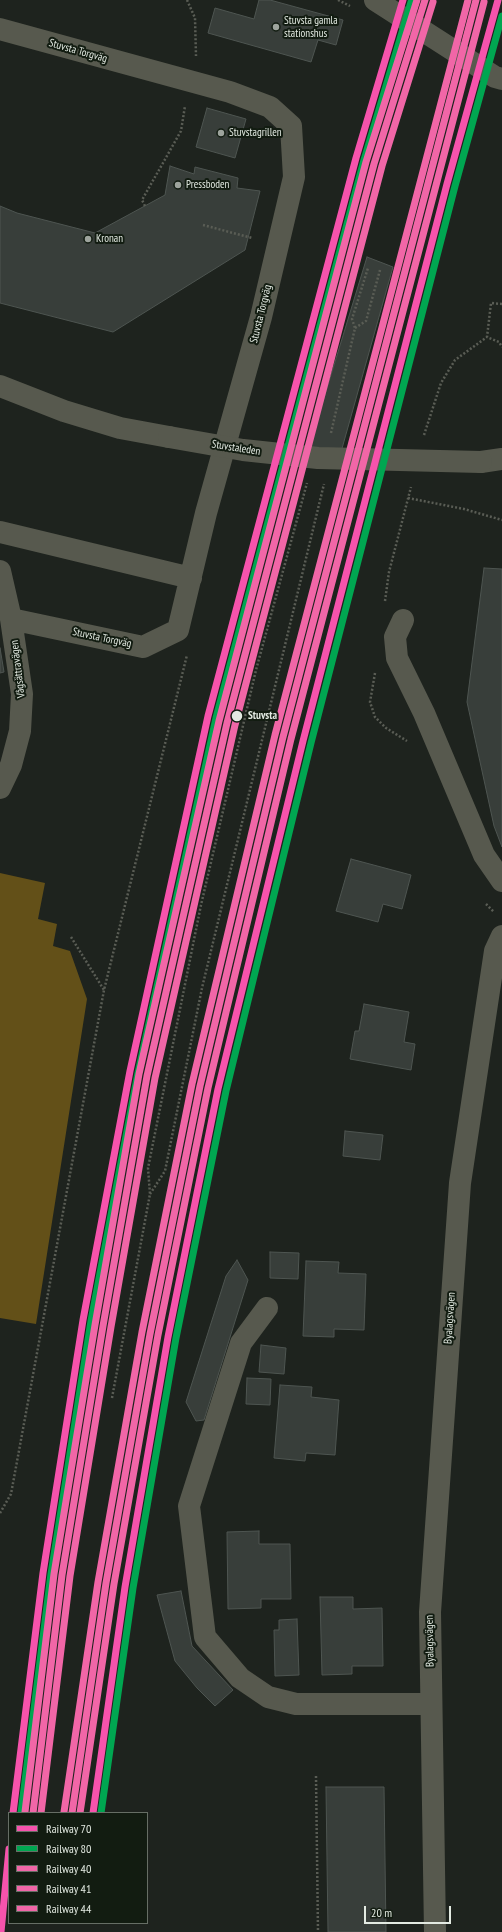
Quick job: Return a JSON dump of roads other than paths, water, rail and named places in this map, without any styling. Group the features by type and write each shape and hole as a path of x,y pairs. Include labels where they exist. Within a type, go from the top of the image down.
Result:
{"street":[{"path":"375,0 499,78"},
{"name":"Stuvsta Torgväg","path":"0,29 230,92 270,107 291,126 294,177 261,317 206,513 178,630 143,647 11,619"},
{"name":"Stuvstaleden","path":"0,386 64,411 120,428 243,450 318,458 495,461"},
{"path":"0,532 191,578"},
{"name":"Vågsättravägen","path":"0,571 11,619 22,694 20,731 11,766 0,788"},
{"path":"403,620 395,637 397,658 424,713 484,855 502,881"},
{"name":"Byalagsvägen","path":"435,1932 430,1612 460,1183 496,951 502,936"},
{"path":"267,1308 241,1343 188,1506 205,1638 240,1678 268,1697 296,1704 431,1704"}],"rail line":[{"name":"70","path":"13,1812 43,1573 83,1320 130,1071 208,716 356,158 403,0"},
{"name":"44","path":"25,1812 54,1574 95,1325 139,1074 219,721 366,162 417,0"},
{"name":"40","path":"33,1812 62,1575 103,1326 147,1076 227,723 374,164 425,0"},
{"name":"44","path":"64,1812 98,1582 142,1332 192,1084 275,735 468,0"},
{"name":"40","path":"72,1812 106,1583 150,1334 200,1086 283,737 476,0"},
{"name":"70","path":"93,1812 125,1587 168,1337 218,1089 303,741 447,184 498,0"},
{"name":"80","path":"21,1812 51,1574 91,1321 138,1073 216,718 364,160 411,2"},
{"name":"41","path":"41,1812 70,1576 111,1327 155,1078 235,725 382,166 433,2"},
{"name":"41","path":"80,1812 114,1584 158,1335 208,1088 291,739 484,2"},
{"name":"80","path":"101,1812 133,1588 176,1338 226,1091 311,743 455,186 502,16"},
{"name":"70","path":"1,1932 8,1859"}],"place":[{"name":"Stuvsta gamla stationshus","path":"276,27"},
{"name":"Stuvstagrillen","path":"221,133"},
{"name":"Pressboden","path":"178,185"},
{"name":"Kronan","path":"88,239"},
{"name":"Stuvsta","path":"237,716"}]}
